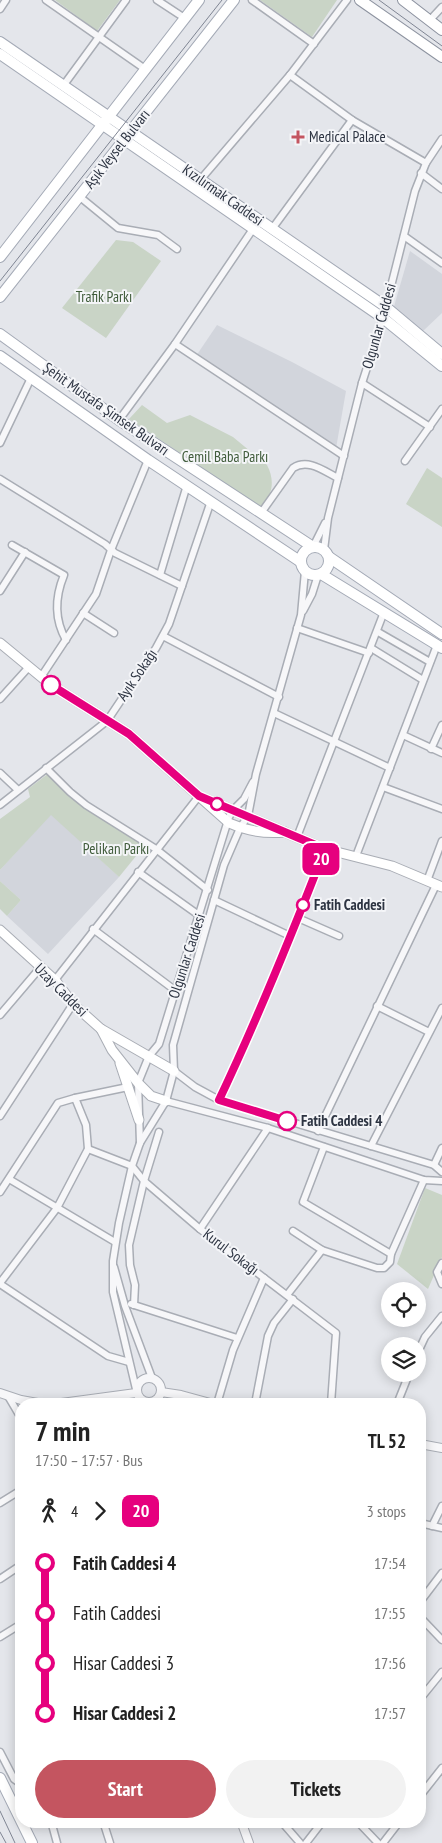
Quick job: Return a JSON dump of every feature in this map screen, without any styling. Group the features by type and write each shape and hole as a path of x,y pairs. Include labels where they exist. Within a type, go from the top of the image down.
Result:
{"main road":[{"name":"Aşık Veysel Bulvarı","path":"0,257 199,0"},
{"name":"Aşık Veysel Bulvarı","path":"0,297 234,0"},
{"path":"360,0 442,57"},
{"path":"403,0 442,30"},
{"name":"Kızılırmak Caddesi","path":"0,42 63,86 106,121 124,141 382,318 442,366"},
{"name":"Kızılırmak Caddesi","path":"0,54 106,121 130,131 386,307 442,354"},
{"name":"Şehit Mustafa Şimsek Bulvarı","path":"0,334 120,420 313,548"},
{"name":"Şehit Mustafa Şimsek Bulvarı","path":"0,356 148,460 211,501 303,567"},
{"path":"0,364 16,368"},
{"path":"439,646 319,575 310,574 303,567 306,551 313,548 326,554 442,634"},
{"path":"319,575 329,565 326,554"},
{"path":"0,643 28,668 71,699 129,734 229,824 271,834 286,832"},
{"path":"199,796 325,849 392,866 439,886"},
{"name":"Uzay Caddesi","path":"1,933 55,980 73,1004 101,1029 174,1071"},
{"name":"Uzay Caddesi","path":"101,1029 117,1056 138,1083 151,1096 166,1101"},
{"path":"117,1056 139,1120"},
{"path":"0,1778 15,1808"},
{"path":"25,1828 32,1843"}],"street":[{"path":"0,9 6,0"},
{"path":"46,0 145,69"},
{"path":"63,86 126,0"},
{"path":"157,0 186,19"},
{"path":"252,0 314,44"},
{"path":"201,180 290,75 346,0"},
{"path":"429,21 442,7"},
{"path":"290,75 352,120 426,163"},
{"path":"272,229 352,120"},
{"name":"Olgunlar Caddesi","path":"328,518 362,383 386,307 415,191 426,163 442,139"},
{"path":"421,174 442,189"},
{"path":"80,197 118,228 158,235 177,249"},
{"path":"120,420 175,344 253,229"},
{"path":"404,236 442,263"},
{"path":"175,344 344,456"},
{"path":"0,443 31,378"},
{"path":"362,383 430,427"},
{"path":"405,461 442,410"},
{"path":"40,677 96,594 111,550 148,460"},
{"path":"261,513 296,466 309,464 338,478"},
{"path":"0,479 105,544 111,550 182,586"},
{"path":"160,575 187,485"},
{"name":"Ayık Sokağı","path":"2,801 107,721 163,636 174,613 211,501"},
{"path":"313,548 328,518"},
{"path":"326,554 328,518"},
{"path":"12,545 64,575 58,596 57,615 60,628 66,640"},
{"path":"0,591 26,552"},
{"path":"301,615 303,567"},
{"path":"301,615 319,575"},
{"path":"297,837 378,632 384,612"},
{"path":"83,613 114,633"},
{"name":"Olgunlar Caddesi","path":"138,1396 113,1292 115,1242 132,1166 140,1143 166,1101 174,1071 173,1045 224,865 240,828 248,816 256,774 301,615"},
{"path":"297,628 370,650 423,680"},
{"path":"378,632 430,662"},
{"path":"163,636 279,697"},
{"path":"356,856 430,662 439,646"},
{"path":"0,699 28,668"},
{"path":"274,712 390,768"},
{"path":"431,749 440,736 442,725"},
{"path":"403,735 442,753"},
{"path":"46,768 86,805 156,849 208,890"},
{"path":"0,773 18,790"},
{"name":"Olgunlar Caddesi","path":"140,1143 138,1083 149,1056 159,1044 232,810 244,799 256,774"},
{"path":"383,787 442,809"},
{"path":"55,980 93,929 199,796"},
{"path":"427,881 442,841"},
{"path":"219,1100 241,1055 325,849"},
{"path":"138,872 200,916"},
{"path":"318,1130 377,1006 439,886"},
{"path":"214,900 290,936"},
{"path":"298,918 339,936"},
{"path":"93,929 176,992"},
{"path":"0,1015 40,968"},
{"path":"0,1116 73,1004"},
{"path":"377,1006 429,1032"},
{"path":"371,1146 442,1008"},
{"path":"174,1071 195,1087 219,1100 434,1165 442,1172"},
{"path":"0,1192 58,1103 128,1087"},
{"path":"76,1098 86,1125 88,1149 57,1208 0,1284 108,1356 129,1362"},
{"path":"166,1101 268,1128 424,1180 442,1181"},
{"path":"200,1228 268,1128"},
{"path":"134,1305 135,1285 128,1245 144,1181 159,1132"},
{"path":"324,1147 303,1202 391,1254"},
{"path":"434,1165 442,1148"},
{"path":"88,1149 132,1166"},
{"name":"Kurul Sokağı","path":"132,1166 144,1181 200,1228 336,1333 331,1398"},
{"path":"9,1179 115,1242"},
{"path":"293,1230 322,1250 380,1268 389,1264 391,1254 424,1180"},
{"path":"287,1295 322,1250"},
{"path":"113,1261 124,1301 152,1378 158,1382 161,1392 158,1398"},
{"path":"442,1263 437,1272 442,1284"},
{"path":"218,1398 237,1338 264,1278"},
{"path":"256,1398 268,1336 274,1323 293,1299"},
{"path":"124,1301 237,1338"},
{"path":"425,1337 442,1316"},
{"path":"117,1398 138,1396 142,1380 152,1378"},
{"path":"399,1398 406,1382"},
{"path":"161,1392 181,1394 195,1398"},
{"path":"4,1395 17,1398"},
{"path":"4,1395 15,1410"},
{"path":"426,1445 442,1448"},
{"path":"0,1503 15,1494"},
{"path":"432,1526 442,1506"},
{"path":"426,1524 442,1528"},
{"path":"0,1579 15,1569"},
{"path":"426,1594 442,1573"},
{"path":"426,1623 442,1640"},
{"path":"0,1637 15,1628"},
{"path":"426,1692 442,1672"},
{"path":"0,1752 15,1780"},
{"path":"426,1788 442,1768"},
{"path":"53,1828 57,1843"},
{"path":"105,1828 110,1843"},
{"path":"243,1828 248,1843"},
{"path":"287,1828 300,1843"},
{"path":"306,1843 318,1828"},
{"path":"364,1828 378,1843"},
{"path":"383,1843 395,1828"}],"shaded area":[{"path":"410,251 442,274 442,313 423,331 393,310"},
{"path":"217,325 346,391 335,454 194,359"},
{"path":"51,814 119,877 48,954 7,916 21,900 0,881 0,870"}],"green space":[{"path":"55,0 120,0 97,31"},
{"path":"260,0 337,0 312,37"},
{"name":"Trafik Parkı","path":"116,240 133,242 161,261 106,338 62,308"},
{"name":"Cemil Baba Parkı","path":"142,405 167,423 190,415 233,437 267,465 270,471 272,487 261,507 129,419"},
{"path":"427,468 442,478 442,527 406,504"},
{"name":"Pelikan Parkı","path":"49,773 65,790 145,845 119,877 51,815 0,870 0,819 30,797 28,789"},
{"path":"0,881 21,900 7,916 0,909"},
{"path":"425,1188 442,1195 442,1257 428,1289 426,1282 419,1282 397,1264"}],"tram line":[{"path":"0,281 222,0"},
{"path":"379,0 442,46"},
{"path":"0,1811 15,1843"},
{"path":"0,1832 6,1843"}],"bus line":[{"name":"20","path":"51,685 129,734 199,796 325,849 248,1038 219,1100 287,1121"}],"place":[{"name":"Medical Palace","path":"298,137"},
{"name":"Fatih Caddesi","path":"303,905"},
{"name":"Fatih Caddesi 4","path":"287,1121"}]}
